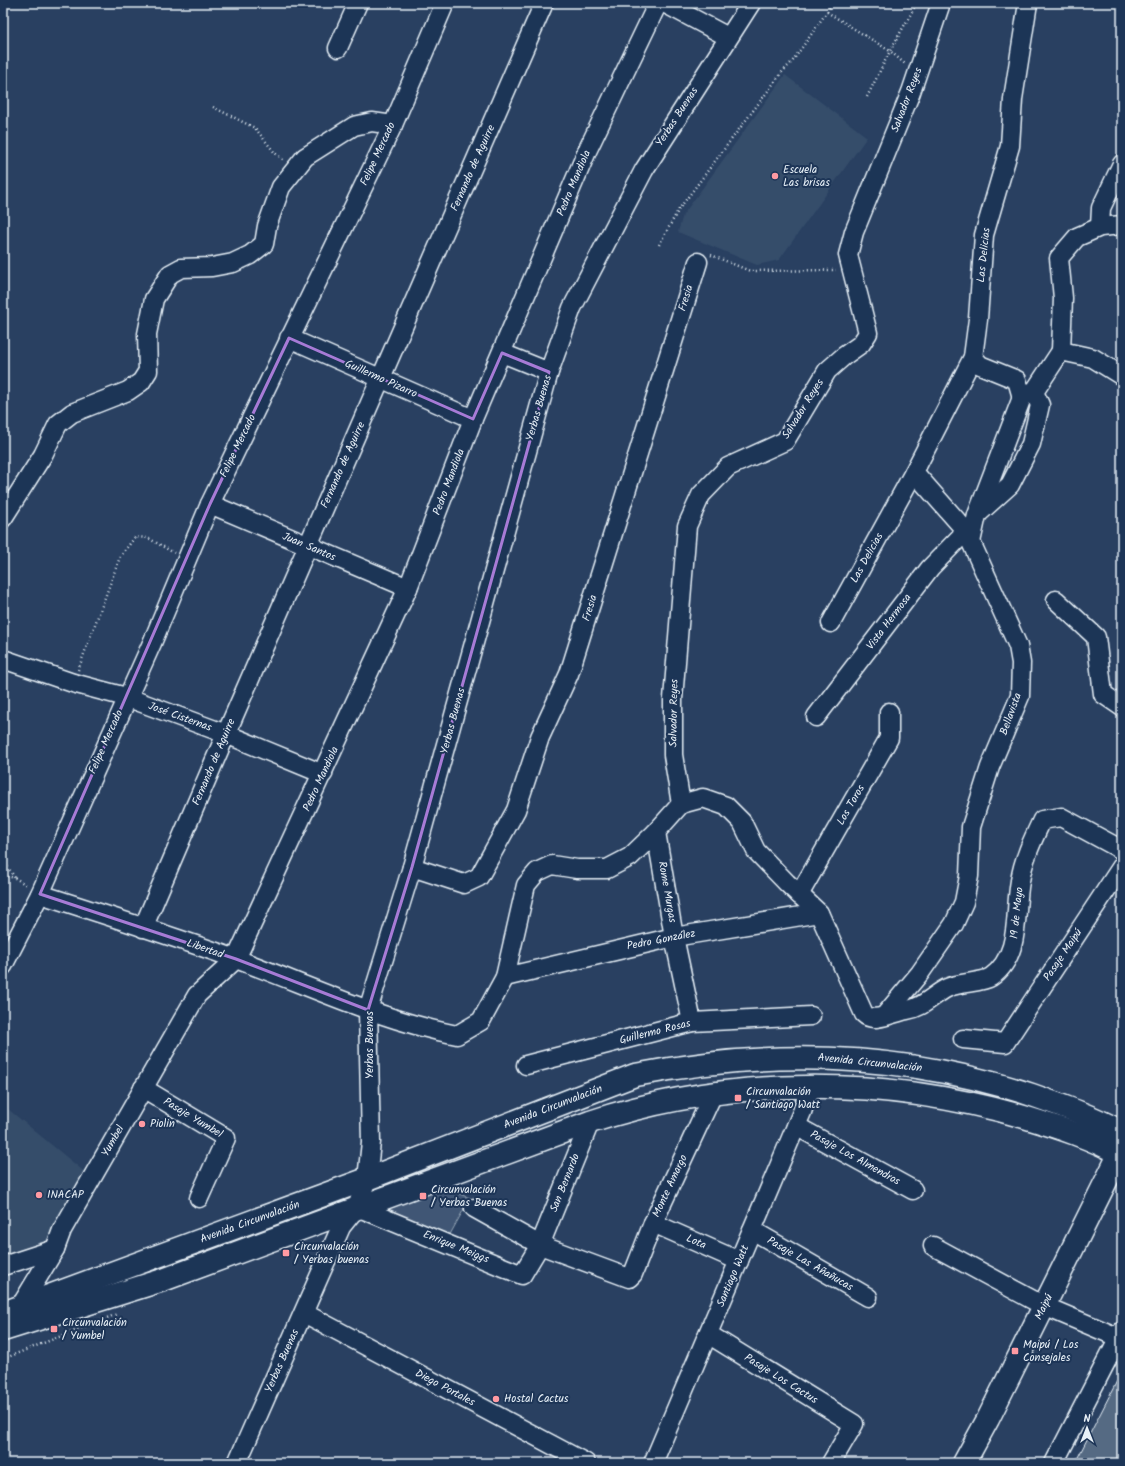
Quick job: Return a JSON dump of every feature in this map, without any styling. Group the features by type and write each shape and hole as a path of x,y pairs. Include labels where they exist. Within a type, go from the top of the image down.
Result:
{"main road":[{"name":"Avenida Circunvalación","path":"7,1323 366,1179 635,1075 731,1060 790,1057 829,1058 904,1065 977,1079 1048,1101 1122,1132"},
{"path":"810,1087 813,1080 829,1058"},
{"name":"Avenida Circunvalación","path":"7,1323 163,1280 590,1122 650,1104 713,1094 745,1090 810,1087 883,1090 976,1105 1006,1112 1066,1131 1121,1153"},
{"name":"Maipú","path":"964,1463 988,1419 1121,1153"}],"street":[{"path":"338,48 358,3"},
{"name":"Felipe Mercado","path":"3,966 40,894 126,697 152,643 210,504 392,125 445,3"},
{"name":"Fernando de Aguirre","path":"143,928 544,3"},
{"name":"Pedro Mandiola","path":"236,959 408,588 473,419 588,149 658,3"},
{"path":"664,3 728,37"},
{"name":"Yerbas Buenas","path":"237,1463 341,1227 357,1207 366,1179 371,1142 368,1010 412,867 549,372 572,308 644,170 751,3"},
{"name":"Salvador Reyes","path":"681,804 672,755 672,699 687,526 701,495 728,468 784,441 827,371 861,344 868,333 848,255 854,232 917,74 941,3"},
{"name":"Las Delicias","path":"831,623 914,472 973,357 978,320 984,236 1010,146 1013,99 1028,3"},
{"path":"3,518 43,455 58,424 72,413 128,391 141,382 148,370 147,334 154,299 170,274 181,268 212,267 233,263 250,256 264,244 267,226 282,187 305,157 354,126 372,122 392,125"},
{"path":"1100,227 1101,208 1122,164"},
{"path":"914,472 968,536 1020,400 1032,389 1061,351 1063,298 1059,258 1076,237 1100,227 1122,225"},
{"name":"Fresia","path":"412,867 464,884 479,876 516,810 540,737 569,674 698,262"},
{"name":"Guillermo Pizarro","path":"289,338 381,380 473,419"},
{"path":"1061,351 1093,358 1122,376"},
{"path":"502,353 549,372"},
{"path":"973,357 980,365 1018,380 1032,389 1040,405 1031,444 1010,485 977,515"},
{"name":"Juan Santos","path":"210,504 308,547 408,588"},
{"name":"Vista Hermosa","path":"816,717 930,568 968,536"},
{"name":"Bellavista","path":"885,1015 920,973 954,924 964,902 969,876 971,827 990,767 1020,696 1021,663 1018,646 968,536"},
{"path":"1056,600 1096,637 1103,694 1122,707"},
{"name":"José Cisternas","path":"3,659 73,683 126,697 226,734 323,774"},
{"name":"Los Toros","path":"799,895 889,738 889,712"},
{"path":"368,1010 426,1029 457,1034 481,1021 505,977 526,885 537,872 552,865 577,869 607,869 630,857 656,832 681,804 703,798 726,806 742,822 756,851 819,913 864,1014 868,1018 874,1019 885,1015"},
{"name":"19 de Mayo","path":"885,1015 916,1009 947,988 990,977 1003,963 1014,946 1020,879 1033,838 1042,820 1061,817 1122,850"},
{"name":"Rome Murgas","path":"656,832 674,937 692,1022"},
{"name":"Pasaje Maipú","path":"963,1039 1005,1043 1122,866"},
{"name":"Libertad","path":"40,894 236,959 368,1010"},
{"name":"Pedro González","path":"505,977 674,937 819,913"},
{"name":"Yumbel","path":"7,1323 55,1249 62,1230 197,995 236,959"},
{"name":"Guillermo Rosas","path":"526,1065 692,1022 811,1016"},
{"name":"Santiago Watt","path":"653,1463 796,1126 810,1087"},
{"name":"Pasaje Yumbel","path":"143,1088 226,1138 199,1198"},
{"name":"Monte Amargo","path":"540,1245 629,1278 633,1274 653,1223 713,1094"},
{"name":"San Bernardo","path":"540,1245 590,1122"},
{"name":"Pasaje Los Almendros","path":"796,1126 913,1190"},
{"name":"Enrique Meiggs","path":"357,1207 522,1275 540,1245"},
{"path":"474,1208 540,1245"},
{"name":"Lota","path":"653,1223 739,1261"},
{"name":"Pasaje Las Añañucas","path":"752,1230 868,1297"},
{"path":"933,1246 1044,1306 1121,1336 1054,1463"},
{"path":"3,1266 55,1249"},
{"name":"Diego Portales","path":"304,1313 586,1463"},
{"name":"Pasaje Los Cactus","path":"708,1334 854,1424 831,1463"}],"path":[{"path":"659,245 679,209 783,70 792,62 833,3"},
{"path":"867,97 890,51 918,3"},
{"path":"827,12 890,51 917,74"},
{"path":"213,107 256,128 275,153 297,168"},
{"path":"698,262 706,253 750,271 851,270"},
{"path":"73,683 120,556 135,537 148,538 186,561"},
{"path":"3,860 15,878"},
{"path":"3,875 15,878 40,894"}],"highlighted area":[{"path":"289,338 473,419 502,353 549,372 412,867 368,1010 236,959 40,894 210,504"}],"shaded area":[{"name":"Escuela Las brisas","path":"785,75 867,137 779,260 757,265 678,232 683,215"},
{"name":"INACAP","path":"3,1105 87,1174 50,1245 3,1260"},
{"path":"433,1184 470,1198 447,1240 386,1214 385,1202"}],"building":[{"path":"1117,1381 1122,1383 1122,1463 1075,1463"}],"place":[{"name":"Escuela Las brisas","path":"775,176"},
{"name":"Circunvalación / Santiago Watt","path":"738,1098"},
{"name":"Piolin","path":"142,1124"},
{"name":"INACAP","path":"39,1195"},
{"name":"Circunvalación / Yerbas Buenas","path":"423,1196"},
{"name":"Circunvalación / Yerbas buenas","path":"286,1253"},
{"name":"Circunvalación / Yumbel","path":"54,1329"},
{"name":"Maipú / Los Consejales","path":"1015,1351"},
{"name":"Hostal Cactus","path":"496,1399"}]}
